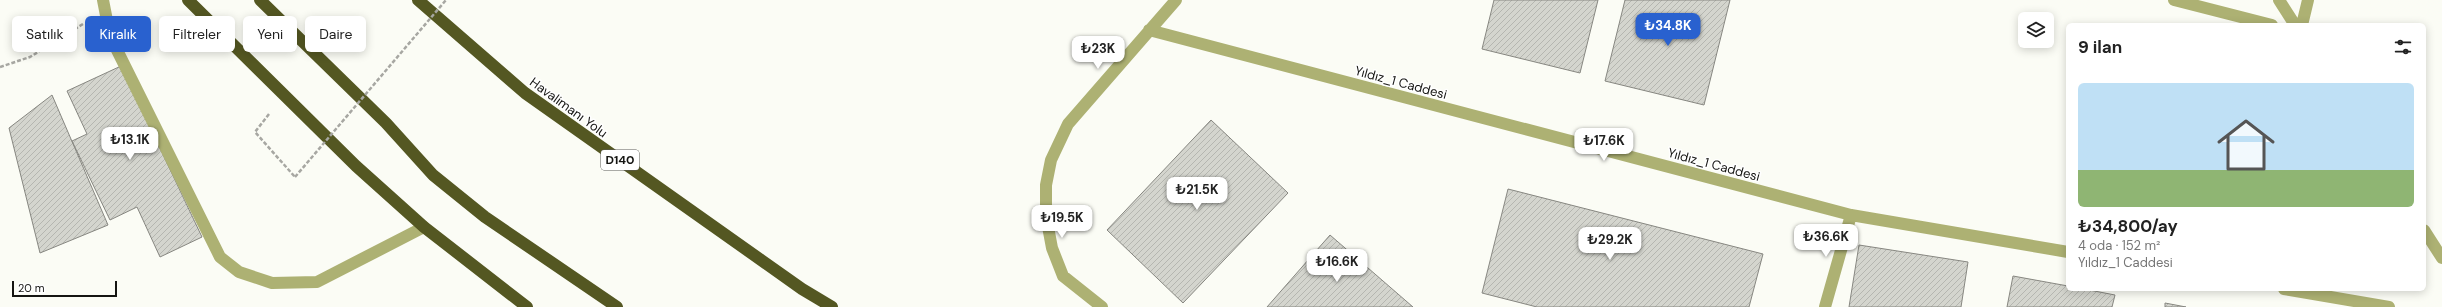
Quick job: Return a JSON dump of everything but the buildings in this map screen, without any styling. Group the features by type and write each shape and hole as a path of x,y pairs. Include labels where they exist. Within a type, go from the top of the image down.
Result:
{"highway":[{"path":"188,0 356,166 424,227 527,307"},
{"path":"260,0 386,123 433,175 485,217 617,307"},
{"name":"Havalimanı Yolu","path":"418,0 525,93 802,289 832,307"}],"street":[{"path":"1102,307 1064,276 1052,248 1046,216 1046,185 1051,160 1068,124 1176,0"},
{"path":"2174,0 2264,23"},
{"path":"2279,0 2294,23"},
{"path":"2302,23 2308,0"},
{"path":"103,5 110,36 220,257 239,272 272,283 317,282 424,227"},
{"name":"Yıldız_1 Caddesi","path":"1149,30 1851,215 2066,252"},
{"path":"1825,307 1851,215"},
{"path":"2426,233 2442,258"},
{"path":"2296,291 2389,307"}],"path":[{"path":"270,113 255,132 295,177 446,0"},
{"path":"0,67 30,57 103,5"}]}
